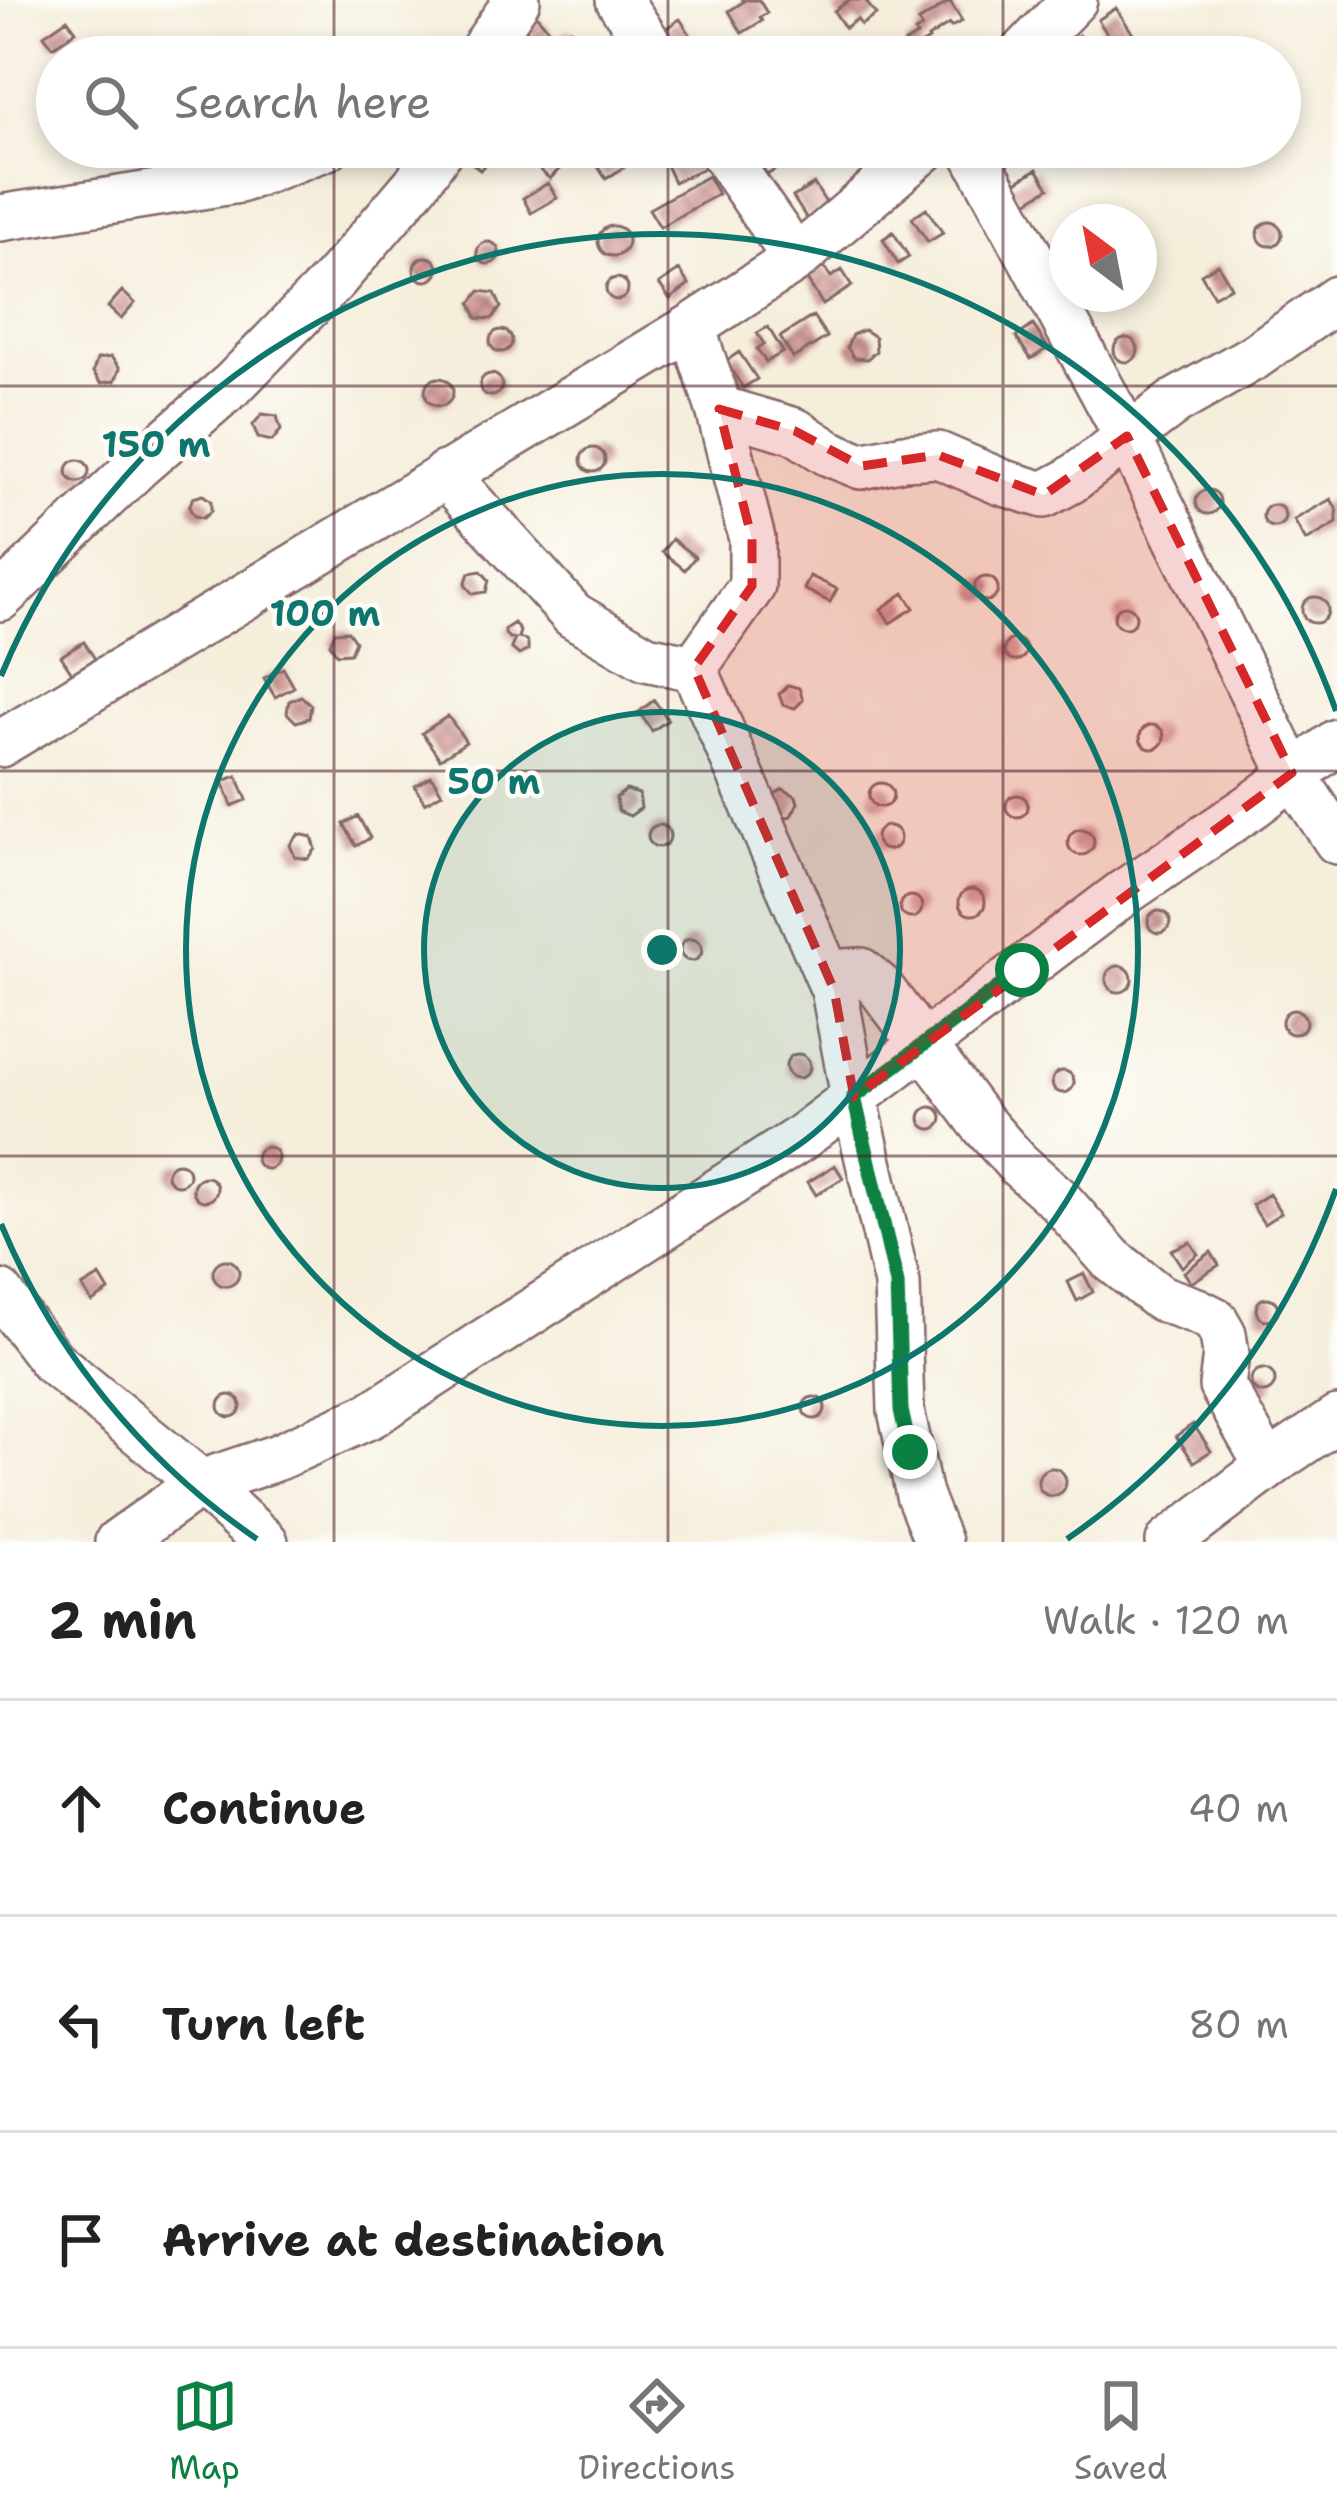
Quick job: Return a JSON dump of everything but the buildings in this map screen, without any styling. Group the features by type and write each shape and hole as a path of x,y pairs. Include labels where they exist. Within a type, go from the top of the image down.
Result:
{"street":[{"path":"493,36 517,0"},
{"path":"619,0 644,36"},
{"path":"1039,36 1074,0"},
{"path":"0,218 239,180 271,168"},
{"path":"0,598 122,481 234,383 335,279 427,168"},
{"path":"733,168 796,259"},
{"path":"0,744 692,327 796,259 903,168"},
{"path":"982,168 1127,436 1292,773 1337,841"},
{"path":"719,409 795,431 861,466 938,455 1044,495 1070,481 1175,401 1254,357 1337,299"},
{"path":"692,327 719,409 752,539 752,586 694,668"},
{"path":"445,474 573,615 646,658 694,668"},
{"path":"694,668 833,990 897,1284 901,1410 919,1495 938,1542"},
{"path":"118,1542 201,1483 278,1457 370,1415 798,1141 1122,894 1337,742"},
{"path":"827,974 861,971 879,986 981,1122 1111,1259 1160,1298 1214,1320 1223,1334 1226,1354 1222,1386 1268,1467"},
{"path":"0,1293 52,1360 265,1542"},
{"path":"1169,1542 1337,1418"}],"highlighted area":[{"path":"719,409 795,431 861,466 938,455 1044,495 1127,436 1292,773 854,1097 834,990 694,668 752,586 752,539"}],"route":[{"path":"910,1452 901,1410 897,1284 854,1097 1022,970"}]}
